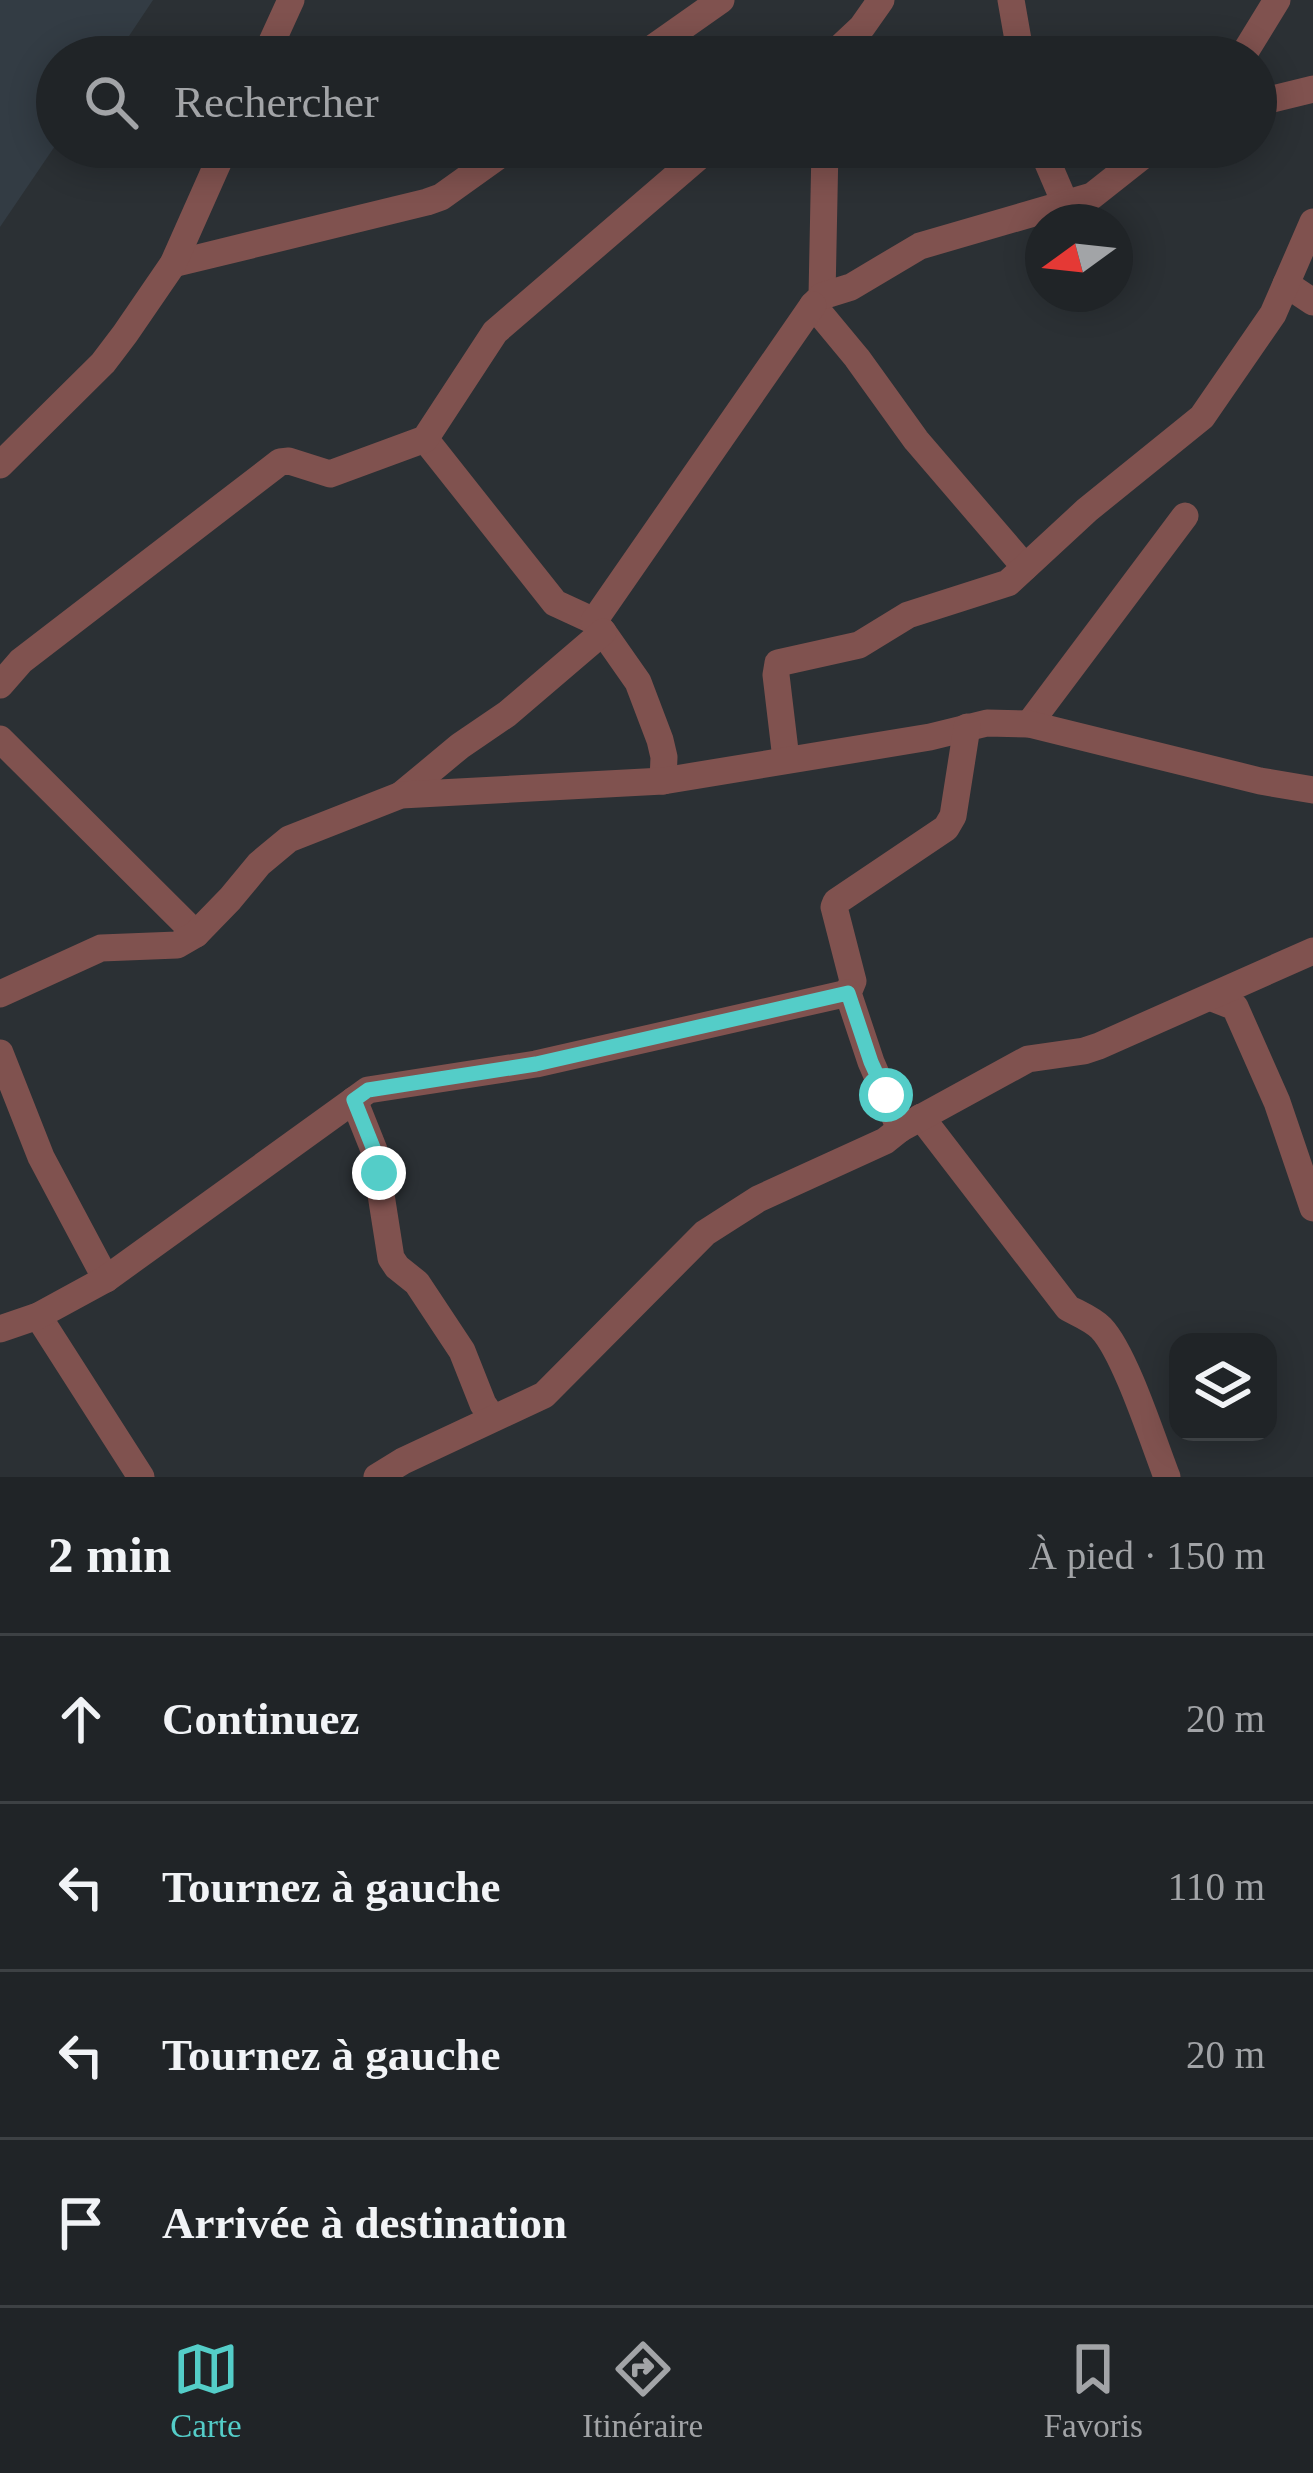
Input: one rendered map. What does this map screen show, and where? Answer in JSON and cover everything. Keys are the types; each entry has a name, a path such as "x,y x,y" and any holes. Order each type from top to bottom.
{"street":[{"path":"275,36 291,0"},
{"path":"670,36 721,0"},
{"path":"852,36 881,0"},
{"path":"1012,0 1018,36"},
{"path":"1255,36 1276,0"},
{"path":"1277,98 1313,89"},
{"path":"0,465 104,363 173,264 216,168"},
{"path":"173,264 428,202 482,168"},
{"path":"0,686 22,662 280,462 290,460 330,474 425,439 496,332 686,168"},
{"path":"0,994 101,948 177,945 196,934 289,838 401,794 508,714 598,626 818,300 824,168"},
{"path":"1050,168 1065,203"},
{"path":"818,300 851,287 920,246 1092,196 1127,168"},
{"path":"785,759 778,663 859,645 908,615 1008,583 1202,417 1273,314 1313,222"},
{"path":"1286,284 1313,302"},
{"path":"818,300 916,440 1025,567"},
{"path":"425,439 556,603 598,626 638,682 660,740 663,781"},
{"path":"1029,724 1186,516"},
{"path":"401,794 663,781 930,737 987,723 1029,724 1260,782 1313,790"},
{"path":"967,727 953,816 946,828 836,902 853,981 848,993 871,1062 911,1123 1068,1308 1099,1325 1108,1338 1167,1477"},
{"path":"0,739 196,934"},
{"path":"377,1477 403,1460 544,1395 705,1233 758,1198 885,1141 1028,1059 1084,1051 1313,951"},
{"path":"0,1329 38,1316 106,1279 368,1090 536,1064 848,993"},
{"path":"1212,998 1235,1007 1276,1102 1313,1208"},
{"path":"0,1053 41,1157 106,1279"},
{"path":"354,1100 374,1150 391,1258 417,1283 461,1351 492,1417"},
{"path":"38,1316 141,1477"}],"shaded area":[{"path":"0,0 153,0 129,36 36,36 36,168 40,168 0,227"}],"route":[{"path":"379,1173 354,1100 368,1090 536,1064 848,993 886,1095"}]}
